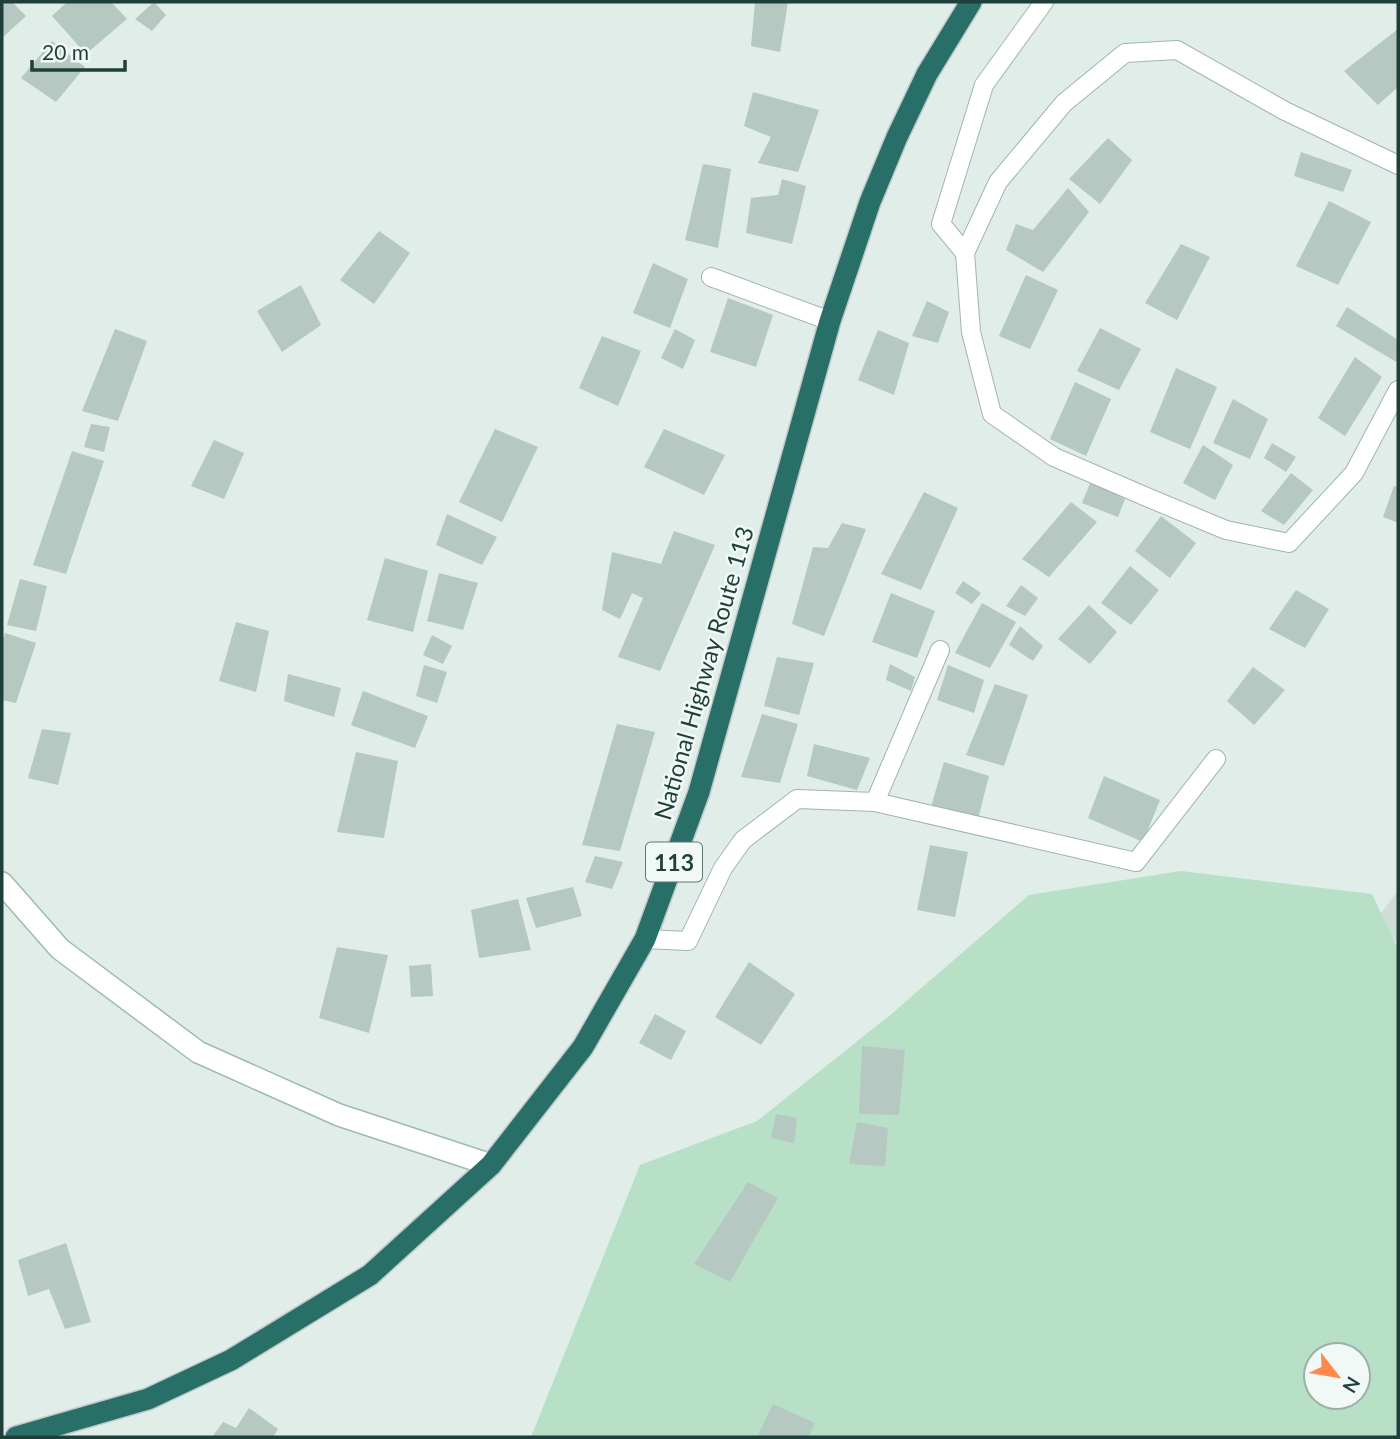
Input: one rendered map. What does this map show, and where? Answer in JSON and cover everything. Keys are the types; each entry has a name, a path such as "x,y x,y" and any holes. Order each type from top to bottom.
{"highway":[{"name":"National Highway Route 113","path":"16,1437 149,1399 232,1360 370,1275 491,1165 583,1047 645,940 699,792 830,321 870,202 897,137 928,74 971,2"}],"street":[{"path":"2,883 60,949 198,1052 340,1115 491,1165"}],"lane":[{"path":"965,253 940,224 984,85 1044,2"},
{"path":"1398,165 1285,111 1177,50 1125,53 1064,103 998,182 965,253 971,332 992,414 1054,457 1226,530 1289,543 1354,473 1398,390"},
{"path":"712,277 830,321"},
{"path":"874,802 940,650"},
{"path":"645,940 688,940 723,868 743,840 797,799 874,802 1136,862 1216,759"}],"shaded area":[{"path":"1398,891 1398,943 1375,921"}],"green space":[{"path":"1181,871 1372,894 1398,949 1398,1437 531,1437 640,1165 757,1121 889,1016 1029,895"}],"building":[{"path":"2,2 12,2 26,16 2,38"},
{"path":"67,2 111,2 127,19 86,54 52,16"},
{"path":"154,2 166,15 152,31 135,19"},
{"path":"755,2 788,2 780,52 751,46"},
{"path":"1398,29 1398,87 1378,105 1344,71"},
{"path":"52,41 85,67 56,102 21,78"},
{"path":"753,92 819,110 798,172 758,163 771,137 744,126"},
{"path":"1108,138 1132,160 1100,204 1069,179"},
{"path":"1301,152 1352,170 1343,192 1294,176"},
{"path":"703,164 731,169 718,248 685,240"},
{"path":"782,179 806,186 792,244 746,233 751,198 778,195"},
{"path":"1068,188 1089,212 1043,272 1006,250 1016,224 1033,230"},
{"path":"1329,201 1371,222 1338,285 1296,266"},
{"path":"379,231 410,253 374,304 340,280"},
{"path":"1181,244 1210,257 1177,320 1145,303"},
{"path":"653,263 688,279 670,328 633,313"},
{"path":"1026,275 1058,290 1030,349 999,336"},
{"path":"301,285 321,325 282,352 257,311"},
{"path":"728,298 773,315 756,367 710,352"},
{"path":"927,301 949,312 938,343 912,336"},
{"path":"1347,307 1398,340 1398,363 1336,326"},
{"path":"1100,328 1141,349 1119,390 1077,371"},
{"path":"115,329 147,341 118,421 82,411"},
{"path":"675,329 695,340 683,369 661,358"},
{"path":"878,330 909,343 894,395 858,380"},
{"path":"602,336 641,351 618,406 579,388"},
{"path":"1355,357 1382,377 1345,436 1318,418"},
{"path":"1176,368 1217,387 1190,449 1150,432"},
{"path":"1075,382 1111,399 1086,456 1050,439"},
{"path":"1233,399 1268,419 1250,459 1213,443"},
{"path":"91,424 110,427 104,452 84,447"},
{"path":"495,429 538,447 502,522 459,502"},
{"path":"664,429 725,455 704,495 644,467"},
{"path":"214,440 244,453 224,499 191,486"},
{"path":"1272,443 1296,457 1286,472 1264,458"},
{"path":"1203,445 1233,465 1215,500 1183,483"},
{"path":"72,451 104,461 66,574 33,565"},
{"path":"1291,473 1313,490 1284,525 1261,511"},
{"path":"1091,481 1125,499 1118,517 1082,503"},
{"path":"1394,486 1398,487 1398,523 1383,517"},
{"path":"924,492 958,508 921,590 881,574"},
{"path":"1071,502 1097,522 1049,577 1022,559"},
{"path":"447,514 497,537 482,565 436,545"},
{"path":"1161,516 1196,543 1170,578 1135,551"},
{"path":"842,523 866,529 824,636 792,624 813,547 828,548"},
{"path":"674,531 715,545 660,671 618,657 643,598 632,593 620,619 602,610 612,552 661,564"},
{"path":"385,558 428,571 413,632 367,620"},
{"path":"1130,566 1159,590 1131,625 1101,603"},
{"path":"439,573 478,583 463,630 427,621"},
{"path":"20,579 47,586 36,631 7,625"},
{"path":"963,581 981,593 972,604 955,593"},
{"path":"1021,585 1038,598 1025,616 1006,606"},
{"path":"1296,590 1329,609 1305,648 1269,629"},
{"path":"891,593 935,611 917,658 872,642"},
{"path":"982,603 1016,622 990,668 955,653"},
{"path":"1089,605 1117,632 1090,664 1058,639"},
{"path":"236,622 269,631 256,692 219,681"},
{"path":"1020,626 1043,646 1033,661 1009,645"},
{"path":"5,633 36,643 16,703 2,700 2,643"},
{"path":"432,635 452,646 443,664 423,655"},
{"path":"777,657 814,663 799,715 764,706"},
{"path":"890,664 915,677 911,691 886,680"},
{"path":"424,665 447,672 437,703 416,696"},
{"path":"948,665 984,680 974,713 937,700"},
{"path":"1253,667 1285,690 1254,725 1227,701"},
{"path":"288,674 341,688 334,717 284,701"},
{"path":"995,684 1028,695 1004,766 966,755"},
{"path":"363,691 428,716 415,748 351,725"},
{"path":"762,714 798,724 780,783 741,777"},
{"path":"617,724 655,732 620,851 582,845"},
{"path":"42,729 71,733 58,785 28,778"},
{"path":"814,744 870,758 857,790 807,776"},
{"path":"356,752 398,761 384,838 337,832"},
{"path":"944,762 989,776 978,819 931,807"},
{"path":"1104,776 1160,800 1143,842 1088,818"},
{"path":"930,845 968,852 955,917 917,910"},
{"path":"595,856 623,862 612,889 585,882"},
{"path":"573,887 582,916 536,928 526,898"},
{"path":"518,899 531,950 479,958 471,910"},
{"path":"337,947 388,955 369,1033 319,1018"},
{"path":"749,962 795,994 761,1045 715,1017"},
{"path":"431,964 433,996 411,997 409,966"},
{"path":"655,1014 686,1031 671,1060 639,1043"},
{"path":"862,1046 905,1050 899,1115 859,1114"},
{"path":"776,1114 797,1118 794,1143 771,1138"},
{"path":"857,1122 888,1128 885,1166 849,1164"},
{"path":"748,1182 778,1198 730,1282 694,1264"},
{"path":"66,1243 91,1322 65,1329 49,1289 28,1296 18,1260"},
{"path":"773,1404 815,1423 808,1437 757,1437"},
{"path":"249,1408 278,1429 273,1437 212,1437 223,1422 236,1428"}]}
